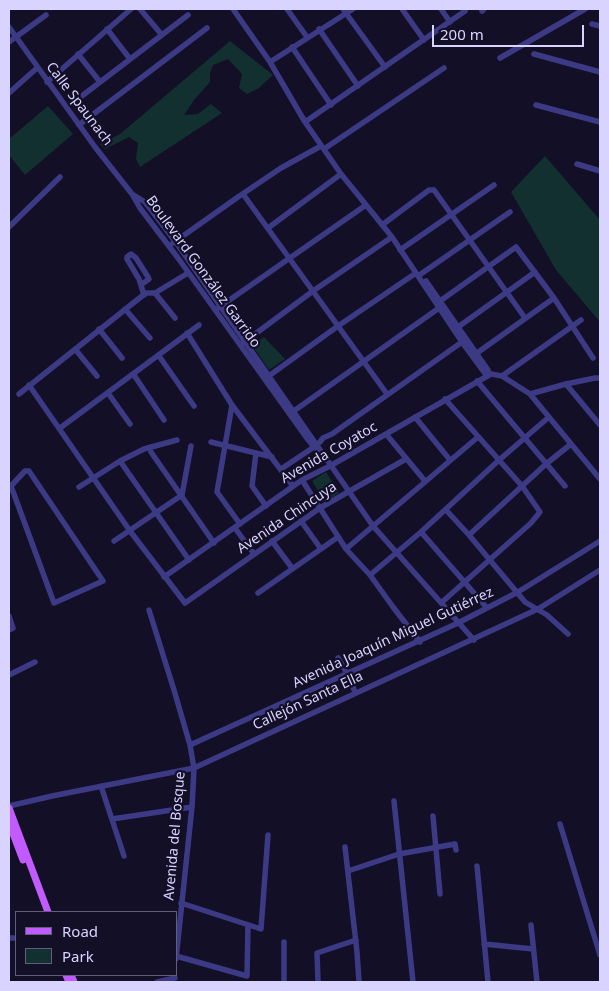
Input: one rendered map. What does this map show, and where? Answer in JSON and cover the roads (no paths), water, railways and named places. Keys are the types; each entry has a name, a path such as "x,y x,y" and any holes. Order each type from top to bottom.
{"main road":[{"path":"9,807 12,826 43,911"},
{"path":"12,826 48,911"}],"street":[{"path":"47,82 131,9"},
{"path":"140,9 162,35"},
{"path":"233,9 270,62 305,122 341,174 392,237 462,342 489,375 502,376 530,394 600,476"},
{"path":"287,9 307,37"},
{"path":"270,62 344,11 353,9"},
{"path":"402,9 424,40"},
{"path":"441,9 450,22"},
{"path":"500,58 585,9"},
{"path":"344,11 385,67"},
{"path":"305,122 465,11"},
{"path":"74,102 188,14"},
{"path":"9,42 46,15"},
{"path":"592,24 600,26"},
{"name":"Calle Spaunach","path":"9,27 47,82 132,194"},
{"path":"79,125 207,28"},
{"path":"107,29 130,59"},
{"path":"320,29 358,86"},
{"path":"292,47 332,104"},
{"path":"78,54 100,82"},
{"path":"534,54 600,72"},
{"path":"9,93 37,68"},
{"path":"169,246 282,168 323,148 444,68"},
{"path":"536,105 600,122"},
{"path":"577,164 600,170"},
{"path":"268,228 341,174"},
{"path":"9,227 60,177"},
{"path":"400,250 494,185"},
{"path":"382,225 429,190 434,190 525,318"},
{"name":"Boulevard González Garrido","path":"132,194 145,202 176,241 242,343 373,526 474,640"},
{"name":"Boulevard González Garrido","path":"132,194 140,208 188,273 218,308"},
{"path":"243,194 387,394"},
{"path":"218,308 366,205"},
{"path":"267,378 338,326 418,276 510,212"},
{"path":"242,343 392,237"},
{"path":"440,300 516,247 554,298 593,358"},
{"path":"142,284 128,262 127,257 131,254 136,258 149,278 140,287 144,295"},
{"path":"458,327 535,272"},
{"path":"19,394 144,295 151,292 155,293 188,273"},
{"path":"418,276 426,281 440,300 477,353 489,375"},
{"path":"155,293 175,318"},
{"path":"477,353 554,298"},
{"path":"291,412 439,308"},
{"path":"125,309 150,338"},
{"path":"502,376 581,320"},
{"path":"60,428 199,325"},
{"path":"99,329 122,358"},
{"path":"187,334 232,404 293,486"},
{"path":"281,469 326,441 332,434 462,342"},
{"path":"75,349 97,376"},
{"path":"159,356 194,406"},
{"path":"134,374 164,420"},
{"name":"Avenida Coyatoc","path":"164,576 302,480 330,466 489,375"},
{"path":"530,394 597,378"},
{"path":"477,381 565,486"},
{"path":"566,384 600,426"},
{"path":"29,385 130,531 164,576"},
{"path":"108,393 130,424"},
{"path":"441,603 532,523 540,512 522,486 498,461 446,399"},
{"path":"232,404 217,492 254,554"},
{"path":"415,417 450,460"},
{"path":"370,575 549,418"},
{"path":"386,434 425,481"},
{"path":"346,549 478,437"},
{"path":"79,487 120,461 144,449 178,440"},
{"path":"211,442 272,458"},
{"path":"469,535 546,464 571,444"},
{"path":"114,541 182,495 191,446"},
{"path":"152,452 214,543"},
{"path":"256,453 252,486 266,506"},
{"name":"Avenida Chincuya","path":"164,576 185,603 320,508 406,459"},
{"path":"120,461 189,560"},
{"path":"25,471 30,471 103,581 54,603 10,487 25,471"},
{"path":"302,480 346,549 370,575 420,642"},
{"path":"446,510 526,602 547,615 568,634"},
{"path":"301,522 321,549"},
{"path":"421,532 487,608"},
{"path":"258,593 338,537"},
{"path":"272,541 292,568"},
{"name":"Avenida Joaquín Miguel Gutiérrez","path":"190,745 420,642 518,592 600,541"},
{"name":"Callejón Santa Ella","path":"9,807 101,786 194,768 538,609 600,570"},
{"name":"Avenida del Bosque","path":"149,610 190,745 194,768 192,807 178,936"},
{"path":"9,616 13,628 9,630"},
{"path":"338,658 355,692"},
{"path":"9,675 34,662"},
{"path":"101,786 124,856"},
{"path":"394,801 413,982"},
{"path":"112,819 192,807"},
{"path":"433,816 440,894"},
{"path":"560,824 600,954"},
{"path":"181,903 261,930 268,835"},
{"path":"348,871 399,854 455,844 456,850"},
{"path":"345,847 359,982"},
{"path":"477,866 488,982"},
{"path":"178,959 247,976 248,925"},
{"path":"531,925 537,982"},
{"path":"318,982 317,953 356,940"},
{"path":"284,942 284,982"},
{"path":"484,944 533,949"},
{"path":"157,982 174,978"}]}
